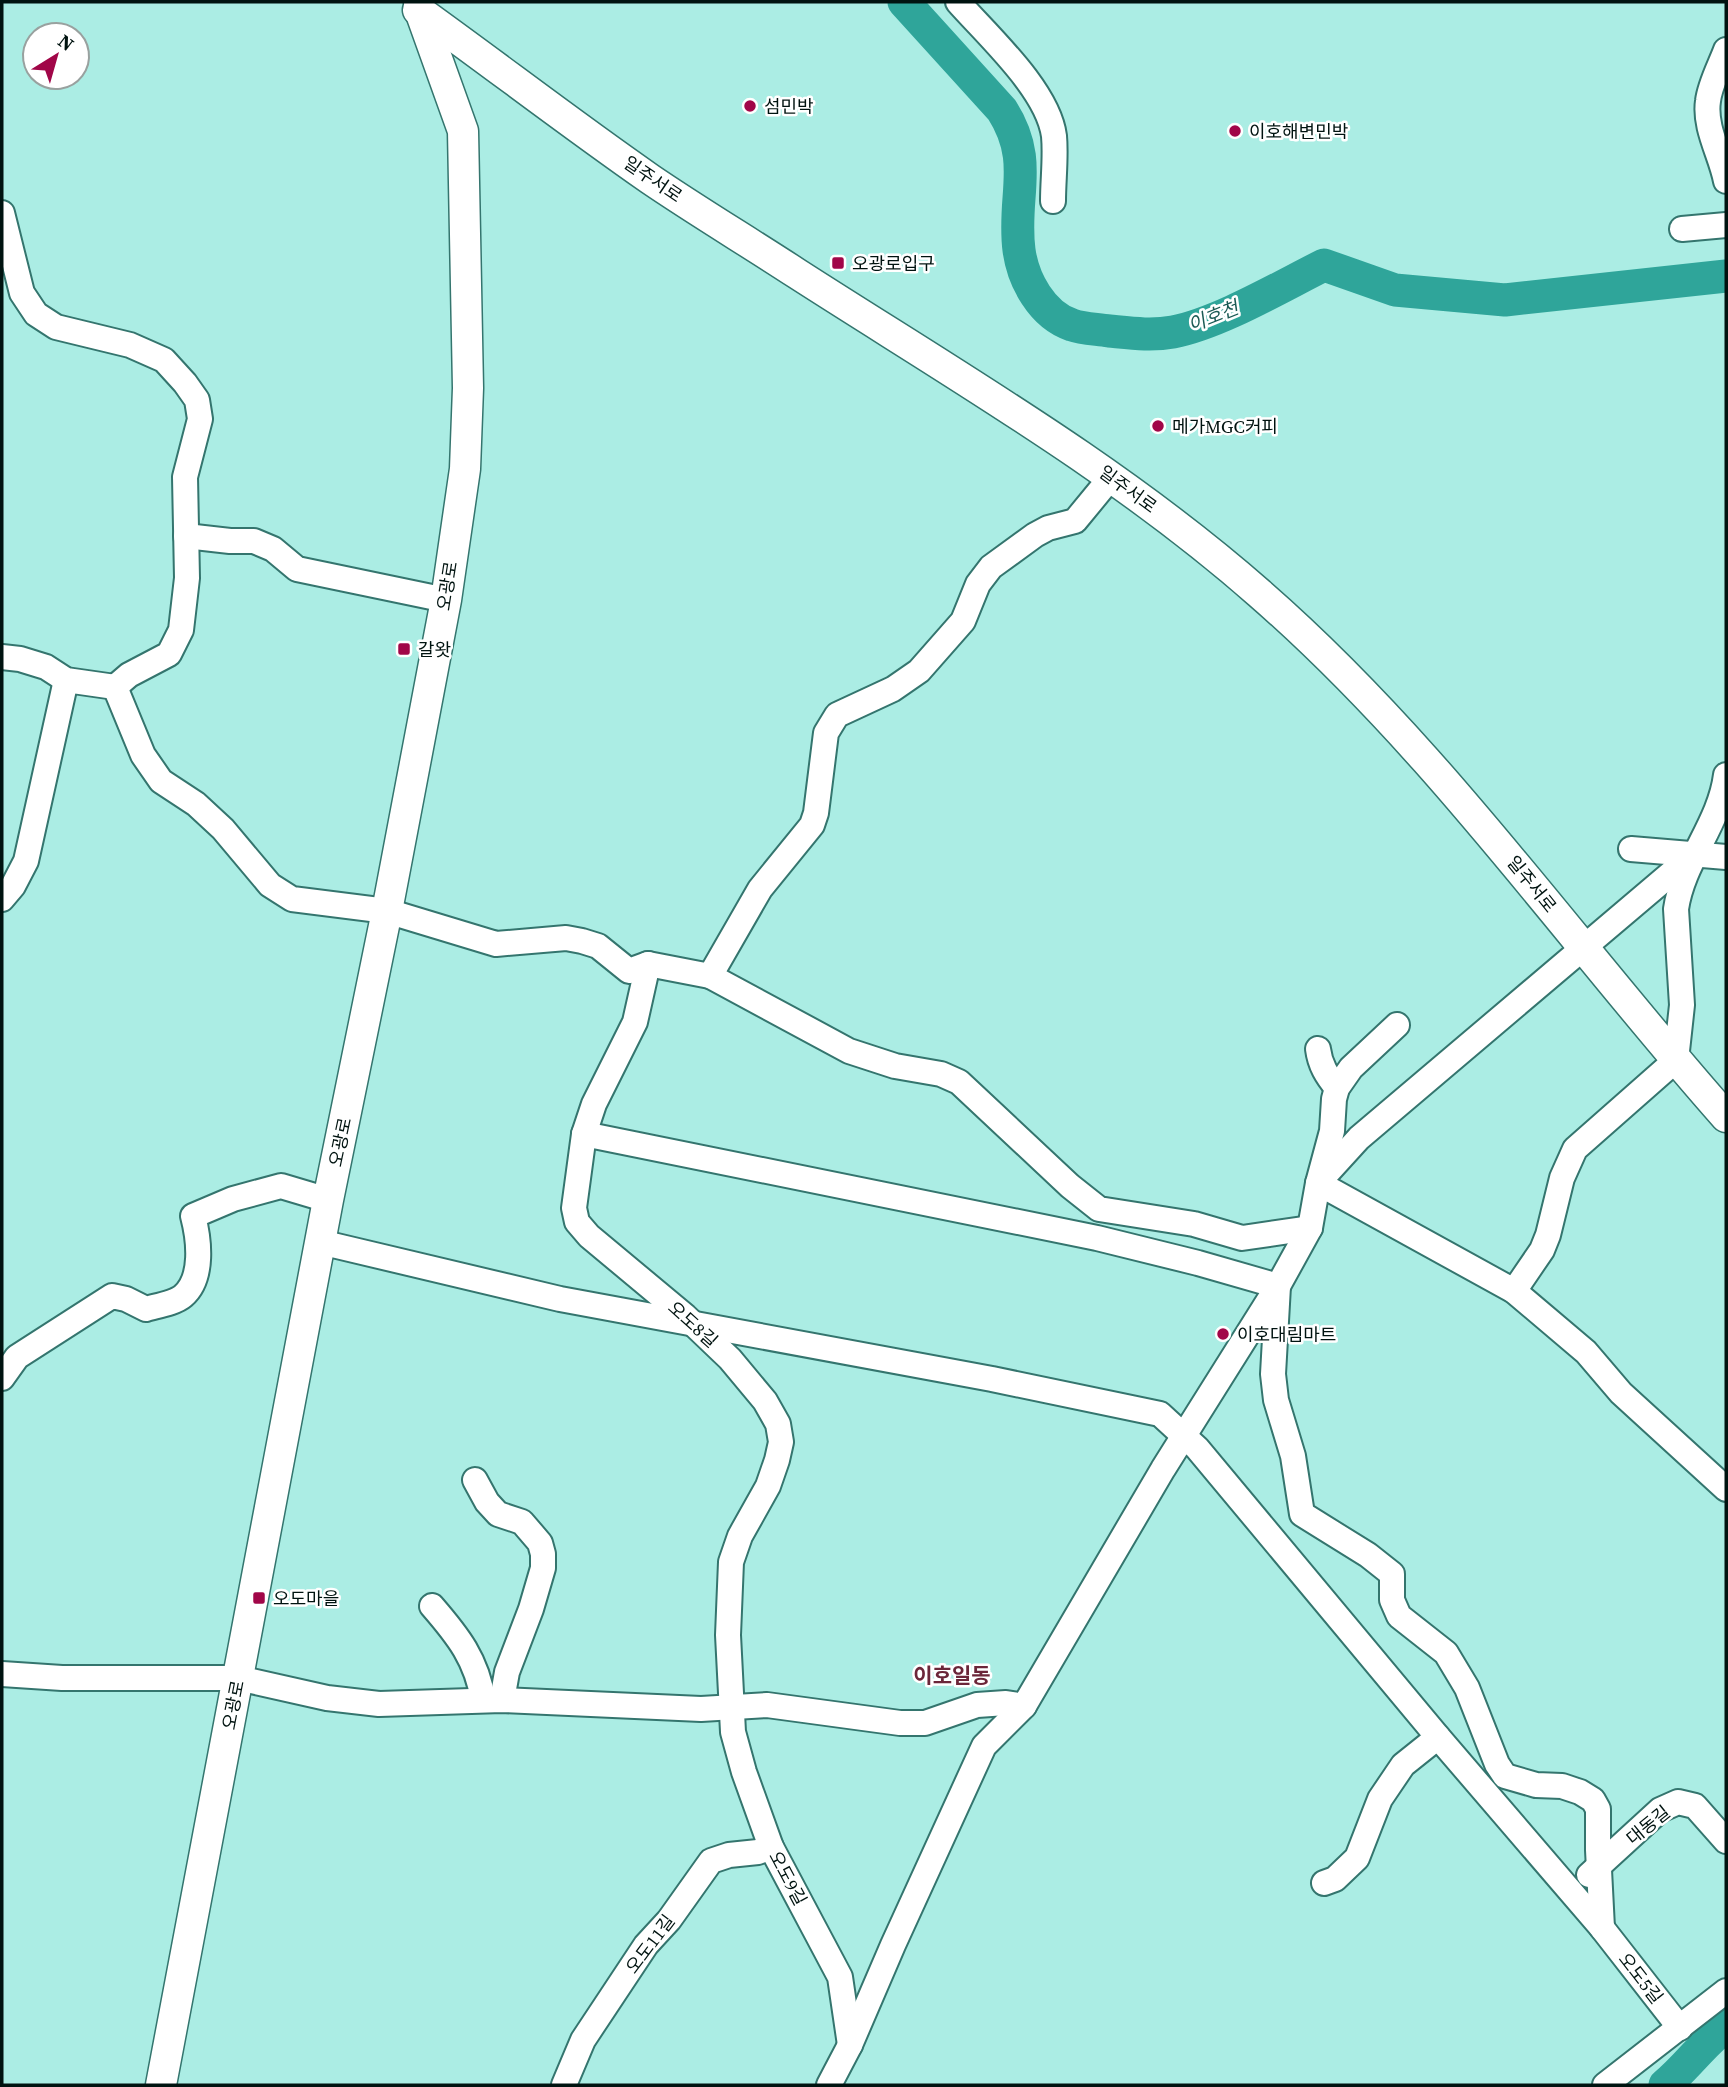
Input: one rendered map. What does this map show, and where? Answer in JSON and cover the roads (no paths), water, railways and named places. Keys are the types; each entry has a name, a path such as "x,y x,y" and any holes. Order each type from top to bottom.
{"main road":[{"name":"일주서로","path":"418,4 650,179 1112,476 1208,549 1343,670 1477,816 1676,1060 1726,1117"},
{"name":"오광로","path":"161,2085 328,1200 387,911 446,600 465,469 468,388 463,131 418,4"}],"street":[{"path":"958,2 1023,75 1045,107 1054,136 1053,201"},
{"path":"1726,50 1708,98 1707,110 1726,180"},
{"path":"2,213 22,293 36,314 56,327 130,345 164,360 197,400 200,419 185,477 187,578 181,630 169,654 129,675 115,688"},
{"path":"1682,229 1726,225"},
{"path":"710,976 760,889 811,825 816,813 826,733 837,715 893,689 919,671 964,621 978,584 991,566 1048,528 1075,521 1112,476"},
{"path":"186,536 254,541 273,549 297,569 446,600"},
{"path":"2,657 46,667 66,680 115,688"},
{"path":"2,899 13,886 26,861 66,680"},
{"path":"115,688 143,755 161,782 195,804 214,821 270,885 292,899 387,911 496,944 566,938 598,946 629,971 649,964 710,976 849,1051 895,1066 941,1074 959,1082 1070,1186 1099,1209 1194,1224 1242,1238 1310,1228"},
{"path":"1514,1291 1542,1250 1562,1178 1576,1149 1676,1060 1682,1005 1675,909 1683,879 1720,800 1726,775"},
{"path":"1631,849 1726,857"},
{"path":"1318,1183 1359,1138 1694,854"},
{"name":"오도8길","path":"649,964 635,1022 594,1104 584,1134 574,1208 577,1222 589,1236 691,1322 730,1359 765,1401 778,1424 781,1442 778,1460 768,1486 740,1536 731,1562 728,1635 733,1707"},
{"path":"830,2085 984,1746 1024,1706 1184,1436 1278,1286 1310,1228 1318,1183 1332,1131 1337,1088 1351,1068 1397,1025"},
{"path":"1318,1049 1326,1074 1337,1088"},
{"path":"584,1134 1097,1238 1198,1262 1278,1286"},
{"path":"1318,1183 1514,1291 1586,1352 1621,1393 1726,1489"},
{"path":"2,1378 17,1357 113,1296 146,1309 182,1297 192,1283 198,1262 198,1236 193,1216 233,1199 281,1186 328,1200"},
{"name":"오도5길","path":"320,1242 560,1299 992,1379 1160,1414 1197,1448 1438,1737 1602,1928 1681,2028"},
{"path":"1278,1286 1273,1374 1276,1401 1293,1456 1302,1514 1392,1574 1392,1600 1399,1616 1446,1653 1467,1688 1497,1764 1505,1776 1536,1785 1562,1786 1593,1800 1598,1809 1602,1928"},
{"path":"475,1480 487,1502 498,1514 522,1522 540,1543 543,1554 543,1568 531,1609 507,1672 492,1700"},
{"path":"432,1606 454,1632 492,1700"},
{"path":"2,1674 62,1678 238,1678 327,1698 379,1704 492,1700 701,1709 767,1706 900,1723 925,1723 977,1705 1006,1703 1024,1706"},
{"name":"오도9길","path":"733,1707 733,1732 740,1759 771,1847 840,1977 850,2045"},
{"path":"1324,1883 1335,1879 1357,1858 1380,1799 1403,1765 1438,1737"},
{"path":"1484,1790 1503,1772"},
{"name":"대동길","path":"1569,1890 1599,1867 1660,1810 1678,1802 1695,1806 1726,1841"},
{"name":"오도11길","path":"564,2085 583,2040 639,1955 669,1920 711,1861 771,1847"},
{"path":"1605,2085 1726,1991"}],"waterway":[{"name":"이호천","path":"904,2 1002,110 1012,129 1020,163 1018,230 1021,261 1030,284 1043,305 1061,320 1072,325 1133,333 1173,332 1229,313 1324,265 1395,290 1505,300 1726,276"},
{"name":"이호천","path":"1665,2085 1726,2026"}],"place":[{"name":"섬민박","path":"750,106"},
{"name":"이호해변민박","path":"1235,131"},
{"name":"오광로입구","path":"838,263"},
{"name":"메가MGC커피","path":"1158,426"},
{"name":"갈왓","path":"404,649"},
{"name":"이호대림마트","path":"1223,1334"},
{"name":"오도마을","path":"259,1598"}],"district":[{"name":"이호일동","path":"952,1675"}]}
